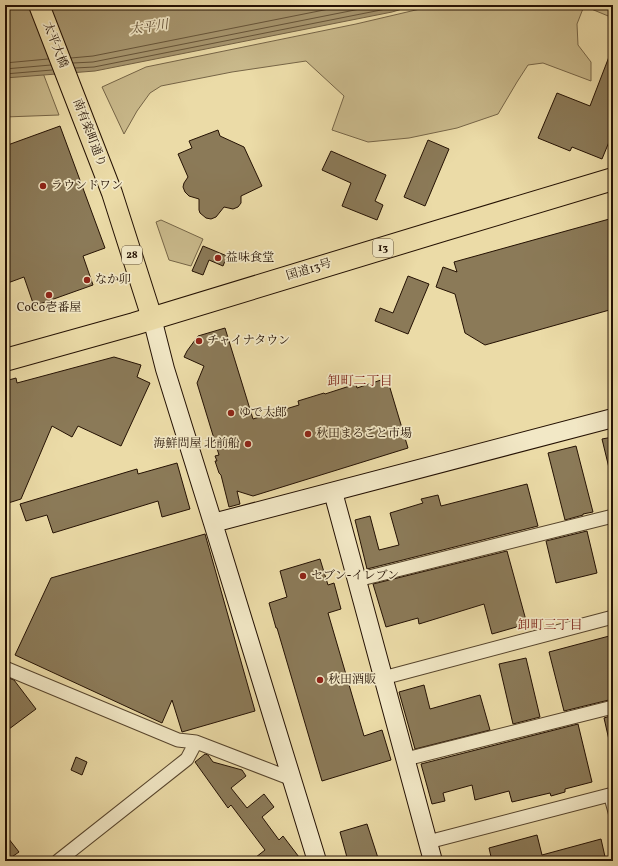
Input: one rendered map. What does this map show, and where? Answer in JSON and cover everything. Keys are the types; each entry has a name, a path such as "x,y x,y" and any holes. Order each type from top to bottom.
{"highway":[{"name":"国道13号","path":"5,360 134,324 613,179"}],"main road":[{"name":"太平大橋","path":"39,5 70,85"},
{"name":"南有楽町通り","path":"70,85 112,193 152,318"}],"street":[{"path":"152,318 165,369 317,861"},
{"path":"213,523 613,418"},
{"path":"333,492 433,861"},
{"path":"357,580 613,516"},
{"path":"383,678 613,617"},
{"path":"5,668 178,740 196,742 292,779"},
{"path":"406,759 613,707"},
{"path":"58,861 187,759 196,742"},
{"path":"428,842 610,795"}],"lane":[{"path":"610,795 613,818"}],"shaded area":[{"path":"437,5 613,5 613,18 584,6 577,24 578,45 591,62 591,81 543,63 528,65 498,114 457,128 409,138 368,142 332,130 344,96 306,61 232,72 161,86 150,93 137,111 124,134 102,87 146,67 356,24"},
{"path":"43,73 59,115 5,117 5,76"},
{"path":"161,220 203,239 191,266 169,260 156,222"}],"water":[{"name":"太平川","path":"38,5 416,5 392,12 95,71 5,78 5,9"}],"building":[{"path":"612,49 613,143 609,142 602,159 572,147 570,151 538,138 557,93 590,106"},
{"name":"ラウンドワン","path":"60,126 105,248 83,256 93,285 34,306 24,277 5,284 5,146"},
{"path":"218,130 220,136 244,147 262,186 241,196 241,203 238,207 233,209 224,207 216,217 211,219 206,218 200,213 199,199 189,196 185,192 183,187 188,177 178,154 192,148 189,141"},
{"path":"428,140 449,149 425,206 404,197"},
{"path":"331,151 386,175 375,201 383,205 377,220 342,206 351,183 322,170"},
{"path":"613,218 613,309 485,345 465,333 455,294 436,287 443,267 457,272 454,262"},
{"path":"203,246 227,256 223,266 209,260 203,275 192,271"},
{"path":"408,276 429,284 408,334 375,321 380,308 393,313"},
{"name":"秋田まるごと市場","path":"225,328 253,419 299,405 298,401 324,393 325,394 356,384 357,388 387,378 408,448 253,496 237,491 240,504 229,507 221,475 215,461 217,461 215,456 219,455 197,383 204,366 184,357 198,336"},
{"path":"114,357 141,365 137,377 150,383 121,446 78,426 72,437 52,426 21,499 5,504 5,381 16,378 17,383"},
{"path":"613,437 613,467 609,468 602,439"},
{"path":"576,446 593,512 565,520 548,453"},
{"path":"177,463 190,509 162,517 158,501 53,533 47,515 26,521 20,504 137,469 138,474"},
{"path":"527,484 538,526 367,569 355,520 370,516 379,550 399,545 390,513 423,503 421,499 438,495 441,506"},
{"path":"587,531 597,573 556,583 546,541"},
{"path":"205,534 255,711 182,732 172,700 162,723 15,655 51,578"},
{"path":"507,551 527,624 492,634 484,604 419,624 418,618 386,627 373,584"},
{"name":"秋田酒販","path":"320,559 328,585 334,583 341,609 328,613 364,736 382,730 391,760 322,781 269,603 287,597 280,571"},
{"path":"613,635 613,699 564,711 549,652"},
{"path":"526,658 540,717 513,724 499,664"},
{"path":"9,678 14,680 36,709 5,732 5,681"},
{"path":"424,685 430,709 480,695 490,730 415,749 399,692"},
{"path":"613,715 613,739 609,740 604,718"},
{"path":"578,724 592,782 565,789 565,792 551,796 550,793 512,802 509,791 475,800 472,785 443,793 445,801 432,804 421,764"},
{"path":"205,754 208,755 213,762 242,770 246,776 231,788 247,808 264,794 274,807 262,817 279,840 283,836 302,861 251,861 265,850 231,805 228,808 195,762"},
{"path":"76,757 87,762 82,775 71,770"},
{"path":"367,824 379,861 348,861 340,832"},
{"path":"5,834 19,852 6,861 5,861"},
{"path":"537,835 542,855 601,839 606,861 492,861 489,848"}],"place":[{"name":"ラウンドワン","path":"43,186"},
{"name":"益味食堂","path":"218,258"},
{"name":"なか卯","path":"87,280"},
{"name":"CoCo壱番屋","path":"49,295"},
{"name":"チャイナタウン","path":"199,341"},
{"name":"ゆで太郎","path":"231,413"},
{"name":"秋田まるごと市場","path":"308,434"},
{"name":"海鮮問屋 北前船","path":"248,444"},
{"name":"セブン-イレブン","path":"303,576"},
{"name":"秋田酒販","path":"320,680"}],"district":[{"name":"卸町二丁目","path":"360,382"},
{"name":"卸町三丁目","path":"550,626"}]}
